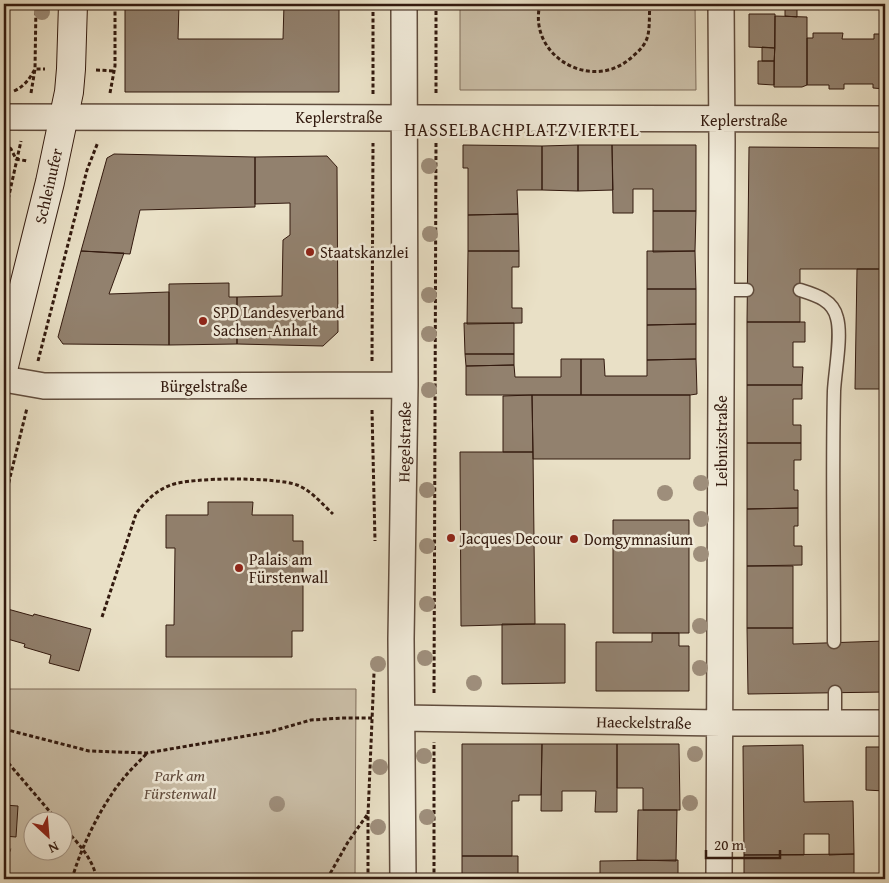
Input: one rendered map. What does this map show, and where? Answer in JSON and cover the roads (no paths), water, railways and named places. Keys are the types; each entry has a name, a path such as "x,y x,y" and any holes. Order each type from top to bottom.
{"main road":[{"name":"Schleinufer","path":"4,366 50,182 64,117 71,77 73,4"}],"street":[{"name":"Hegelstraße","path":"403,879 404,4"},
{"name":"Leibnizstraße","path":"720,879 721,4"},
{"name":"Keplerstraße","path":"4,117 885,119"},
{"name":"Bürgelstraße","path":"4,379 44,386 405,385"},
{"name":"Haeckelstraße","path":"402,718 720,723 885,723"}],"lane":[{"path":"722,290 747,290"},
{"path":"800,290 820,296 830,304 837,318 838,334 834,390 834,642"},
{"path":"835,692 836,723"}],"place":[{"name":"Staatskanzlei","path":"310,252"},
{"name":"SPD Landesverband Sachsen-Anhalt","path":"203,321"},
{"name":"Jacques Decour","path":"451,538"},
{"name":"Domgymnasium","path":"574,539"},
{"name":"Palais am Fürstenwall","path":"239,568"}],"district":[{"name":"HASSELBACHPLATZVIERTEL","path":"522,130"}],"park label":[{"name":"Park am Fürstenwall","path":"180,784"}]}
